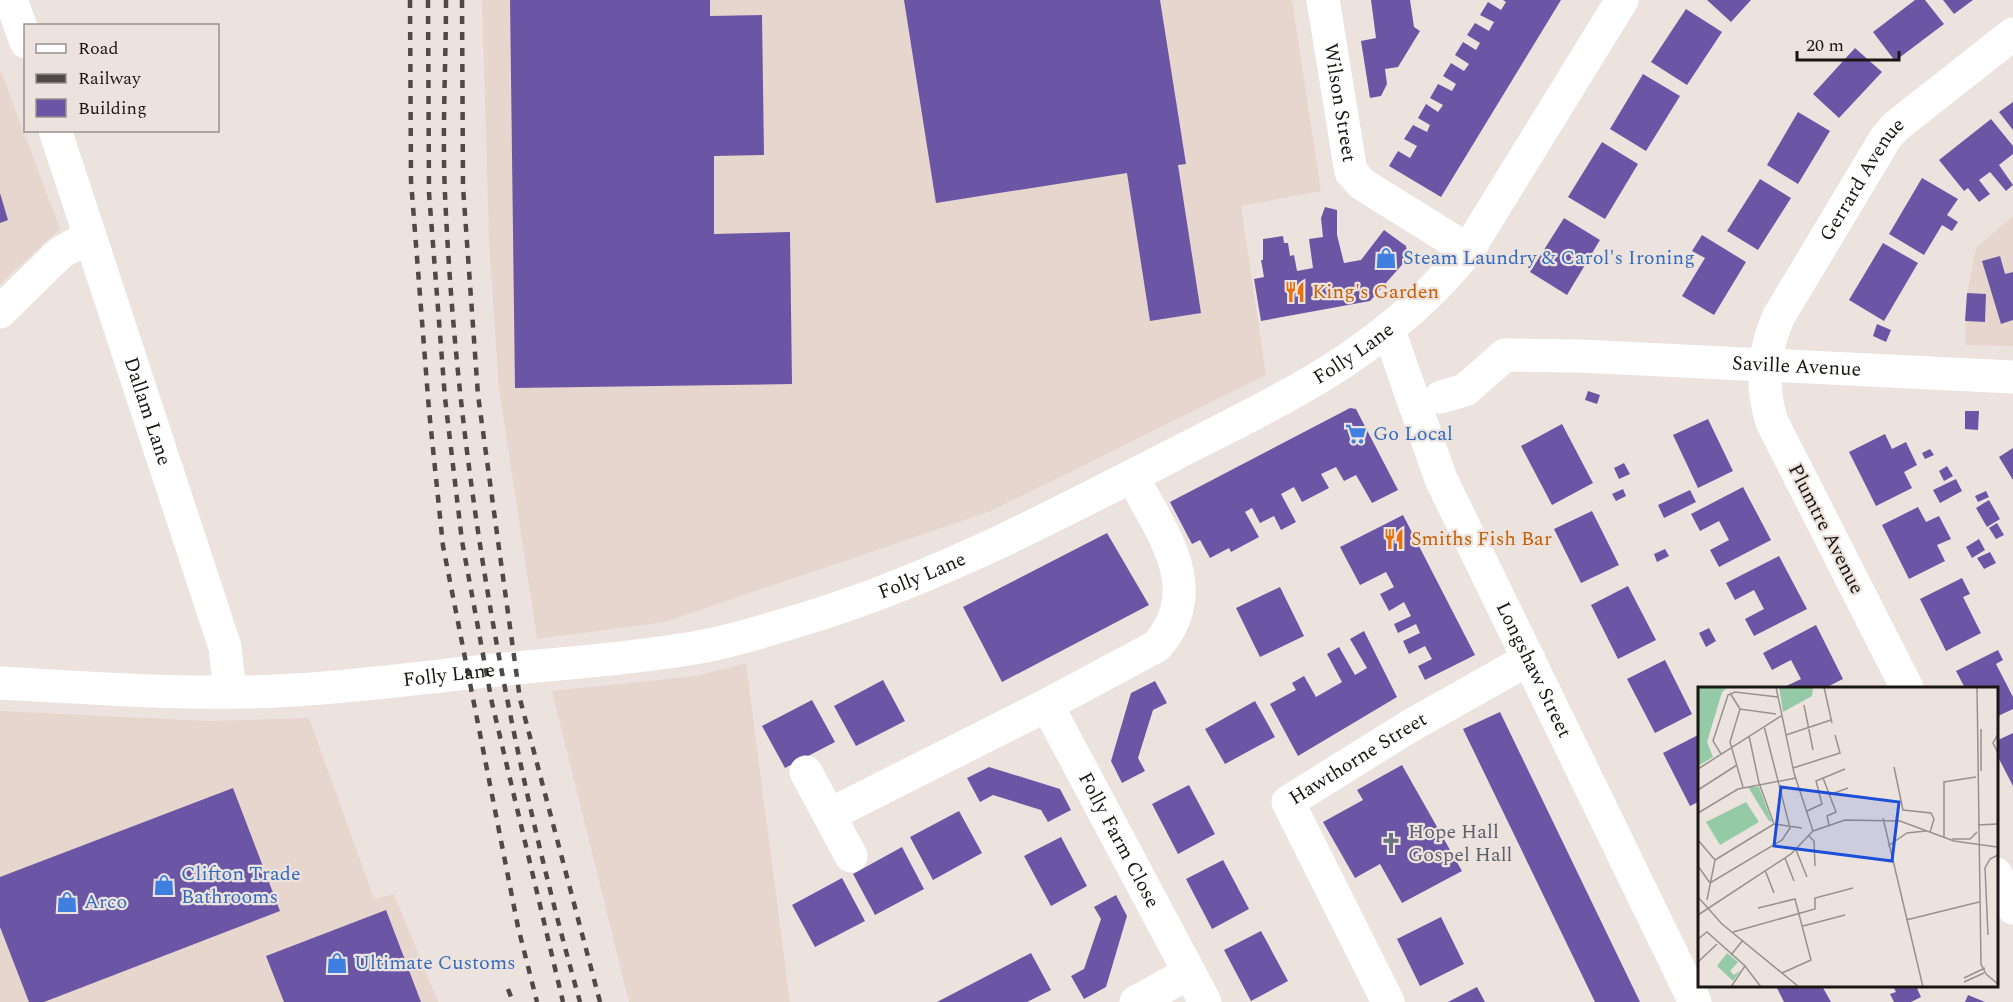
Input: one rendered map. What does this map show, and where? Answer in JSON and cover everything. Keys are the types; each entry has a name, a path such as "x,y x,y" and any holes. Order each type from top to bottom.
{"street":[{"path":"11,0 24,36"},
{"name":"Wilson Street","path":"1323,0 1351,172 1362,184 1468,250"},
{"name":"Folly Lane","path":"0,683 230,692 280,691 688,649 789,624 880,593 1022,533 1327,374 1389,331 1444,281 1468,250 1622,0"},
{"name":"Gerrard Avenue","path":"1764,365 1770,334 1779,316 1885,140 1896,127 2013,34"},
{"name":"Dallam Lane","path":"56,132 225,647 230,692"},
{"path":"0,312 60,253 90,236"},
{"name":"Longshaw Street","path":"1389,331 1441,479 1695,1002"},
{"name":"Saville Avenue","path":"1441,397 1465,390 1505,355 1581,356 2013,377"},
{"name":"Plumtre Avenue","path":"1764,365 1765,400 1772,422 1906,687"},
{"path":"829,815 1047,705 1156,646 1168,633 1176,616 1180,597 1175,561 1132,476"},
{"name":"Hawthorne Street","path":"1388,1002 1288,802 1410,726 1529,659"},
{"name":"Folly Farm Close","path":"1047,705 1205,1002"},
{"path":"806,772 851,856"},
{"path":"1998,878 2013,908"},
{"path":"1136,1002 1189,974"}],"shaded area":[{"path":"482,0 1292,0 1321,191 1241,206 1266,375 991,511 665,622 537,639 499,389 489,241"},
{"path":"0,69 60,229 0,284"},
{"path":"2013,216 2013,346 1965,345 1967,293 1976,248"},
{"path":"746,663 790,1002 629,1002 552,691 696,676"},
{"path":"0,711 209,721 309,718 374,899 394,894 438,1002 0,1002"}],"building":[{"path":"510,0 710,0 710,16 762,15 764,155 714,156 714,234 790,232 792,384 515,388"},
{"path":"904,0 1160,0 1186,164 1178,165 1201,313 1150,321 1127,173 936,203"},
{"path":"1371,0 1410,0 1414,27 1420,31 1398,67 1385,69 1387,84 1381,96 1370,98 1361,41 1376,38"},
{"path":"1503,0 1561,0 1441,197 1389,166 1398,151 1410,158 1417,146 1404,139 1413,125 1427,132 1430,125 1418,118 1426,104 1438,112 1443,105 1430,98 1438,84 1452,91 1456,84 1443,76 1451,63 1464,71 1469,64 1455,55 1463,42 1476,50 1480,43 1467,35 1475,23 1489,31 1494,22 1480,15 1488,2 1501,10 1506,2"},
{"path":"1707,0 1751,0 1731,22"},
{"path":"1915,0 1925,0 1944,24 1895,61 1873,32"},
{"path":"1943,0 1973,0 1954,14"},
{"path":"1686,9 1722,32 1687,85 1651,62"},
{"path":"1855,48 1882,72 1839,118 1813,94"},
{"path":"1643,74 1680,96 1646,151 1610,129"},
{"path":"2013,102 2013,130 1999,112"},
{"path":"1798,112 1830,131 1798,184 1767,165"},
{"path":"1991,119 2013,146 2013,154 1999,165 2013,185 2006,191 1990,172 1979,180 1990,194 1979,202 1968,188 1964,191 1939,160"},
{"path":"1602,142 1638,164 1605,219 1568,197"},
{"path":"1922,178 1958,199 1947,215 1958,222 1952,231 1942,225 1924,255 1889,234"},
{"path":"1760,179 1791,198 1758,250 1727,231"},
{"path":"0,193 8,220 0,223"},
{"path":"1325,207 1337,210 1337,235 1344,263 1361,260 1384,230 1406,246 1408,258 1370,301 1261,321 1254,279 1264,277 1261,260 1263,260 1263,239 1283,236 1284,243 1288,243 1290,256 1294,255 1297,271 1313,268 1309,239 1323,237 1321,218"},
{"path":"1564,218 1600,240 1567,295 1530,272"},
{"path":"1702,235 1746,262 1714,315 1682,296 1705,258 1692,251"},
{"path":"1883,243 1918,263 1884,321 1849,300"},
{"path":"2000,256 2005,274 2013,272 2013,320 2001,324 1982,261"},
{"path":"1967,293 1986,294 1985,322 1965,321"},
{"path":"1877,324 1891,330 1886,342 1873,336"},
{"path":"1588,391 1600,395 1597,404 1585,400"},
{"path":"1350,408 1356,409 1398,490 1372,503 1356,475 1344,481 1336,467 1321,474 1329,488 1302,502 1294,487 1281,494 1296,522 1281,530 1274,516 1260,523 1252,508 1245,512 1259,537 1231,552 1229,548 1210,558 1200,540 1192,544 1170,502"},
{"path":"1965,411 1979,411 1978,430 1965,429"},
{"path":"1708,419 1733,471 1698,488 1673,435"},
{"path":"1562,424 1593,483 1552,505 1521,446"},
{"path":"1885,434 1892,449 1906,442 1917,465 1904,472 1912,488 1876,506 1849,452"},
{"path":"2013,448 2013,480 1999,457"},
{"path":"1930,449 1934,455 1925,459 1922,453"},
{"path":"1624,463 1630,474 1619,479 1614,468"},
{"path":"1947,466 1953,476 1944,481 1939,471"},
{"path":"1956,479 1962,491 1940,503 1933,490"},
{"path":"1743,487 1771,540 1719,567 1710,550 1729,540 1719,521 1700,531 1691,514"},
{"path":"1623,489 1626,496 1616,501 1612,494"},
{"path":"1690,490 1696,502 1664,518 1658,505"},
{"path":"1986,491 1989,497 1978,502 1975,496"},
{"path":"1989,500 2000,519 1987,527 1976,508"},
{"path":"1918,507 1926,522 1939,516 1951,539 1937,545 1945,561 1909,579 1882,525"},
{"path":"1592,511 1619,565 1581,583 1554,529"},
{"path":"1403,515 1475,655 1425,680 1418,666 1432,659 1425,646 1409,654 1403,641 1420,633 1416,624 1398,633 1394,624 1411,616 1404,602 1389,611 1380,594 1394,587 1386,572 1360,585 1340,547"},
{"path":"1997,523 2004,535 1996,539 1989,528"},
{"path":"1107,533 1149,605 1002,682 963,607"},
{"path":"1979,539 1985,550 1972,558 1966,547"},
{"path":"1665,549 1669,556 1657,562 1654,554"},
{"path":"1990,552 1996,563 1984,569 1977,558"},
{"path":"1779,556 1807,609 1754,636 1745,619 1764,609 1754,590 1735,600 1726,583"},
{"path":"1962,578 1970,594 1963,597 1981,633 1946,651 1920,599"},
{"path":"1628,586 1656,640 1618,659 1591,605"},
{"path":"1280,587 1304,636 1260,657 1236,608"},
{"path":"1816,625 1843,679 1827,687 1784,687 1801,679 1791,660 1772,670 1763,653"},
{"path":"1709,628 1716,641 1706,647 1699,633"},
{"path":"1364,631 1397,697 1298,756 1270,704 1296,690 1292,683 1304,676 1316,697 1342,682 1327,654 1339,647 1355,675 1367,668 1350,639"},
{"path":"1998,650 2003,660 1996,664 2013,697 2013,709 1998,716 1998,687 1964,687 1956,671"},
{"path":"1665,660 1692,714 1655,733 1627,679"},
{"path":"883,680 905,721 856,746 834,706"},
{"path":"1155,681 1167,703 1153,710 1138,758 1145,771 1122,783 1111,761 1131,693"},
{"path":"812,700 835,742 785,768 762,726"},
{"path":"1255,701 1275,737 1225,764 1205,729"},
{"path":"1500,712 1640,1002 1595,1002 1463,729"},
{"path":"2013,733 2013,786 1998,757 1998,740"},
{"path":"1698,735 1698,802 1690,806 1663,753"},
{"name":"Hope Hall Gospel Hall","path":"1402,765 1462,871 1402,903 1380,864 1355,878 1323,822 1363,800 1357,790"},
{"path":"989,767 1060,789 1071,810 1048,822 1041,810 993,795 980,802 967,778"},
{"path":"1189,785 1215,834 1178,854 1152,804"},
{"path":"233,788 280,911 44,1002 29,1002 0,927 0,877"},
{"path":"959,811 982,853 933,880 910,837"},
{"path":"1061,837 1087,886 1051,906 1024,856"},
{"path":"902,847 924,889 875,915 853,874"},
{"path":"1223,860 1249,909 1212,929 1186,879"},
{"path":"842,878 865,921 815,947 792,905"},
{"path":"1116,895 1127,916 1106,987 1084,999 1071,976 1084,969 1101,919 1094,907"},
{"name":"Ultimate Customs","path":"386,910 421,1002 284,1002 266,956"},
{"path":"1441,917 1464,964 1420,986 1397,939"},
{"path":"1261,931 1288,981 1251,1001 1224,950"},
{"path":"1031,953 1051,990 1027,1002 937,1002"},
{"path":"1477,987 1485,1002 1448,1002"},
{"path":"1776,987 1823,987 1831,1002 1784,1002"},
{"path":"1894,987 1916,987 1921,997 1911,1002 1894,1002 1890,994 1896,992"},
{"path":"1968,995 1985,1002 1965,1002"}],"railway":[{"path":"410,0 411,181 429,410 443,546 518,927 537,1002"},
{"path":"428,0 429,193 445,398 462,541 492,703 563,1002"},
{"path":"446,0 445,194 451,296 473,500 489,602 529,803 580,1002"},
{"path":"462,0 463,187 478,395 498,541 520,699 600,1002"},
{"path":"508,989 513,1002"}],"place":[{"name":"Steam Laundry & Carol's Ironing","path":"1386,258"},
{"name":"King's Garden","path":"1295,292"},
{"name":"Go Local","path":"1356,434"},
{"name":"Smiths Fish Bar","path":"1394,539"},
{"name":"Hope Hall Gospel Hall","path":"1391,843"},
{"name":"Clifton Trade Bathrooms","path":"164,885"},
{"name":"Arco","path":"67,902"},
{"name":"Ultimate Customs","path":"337,963"}]}
